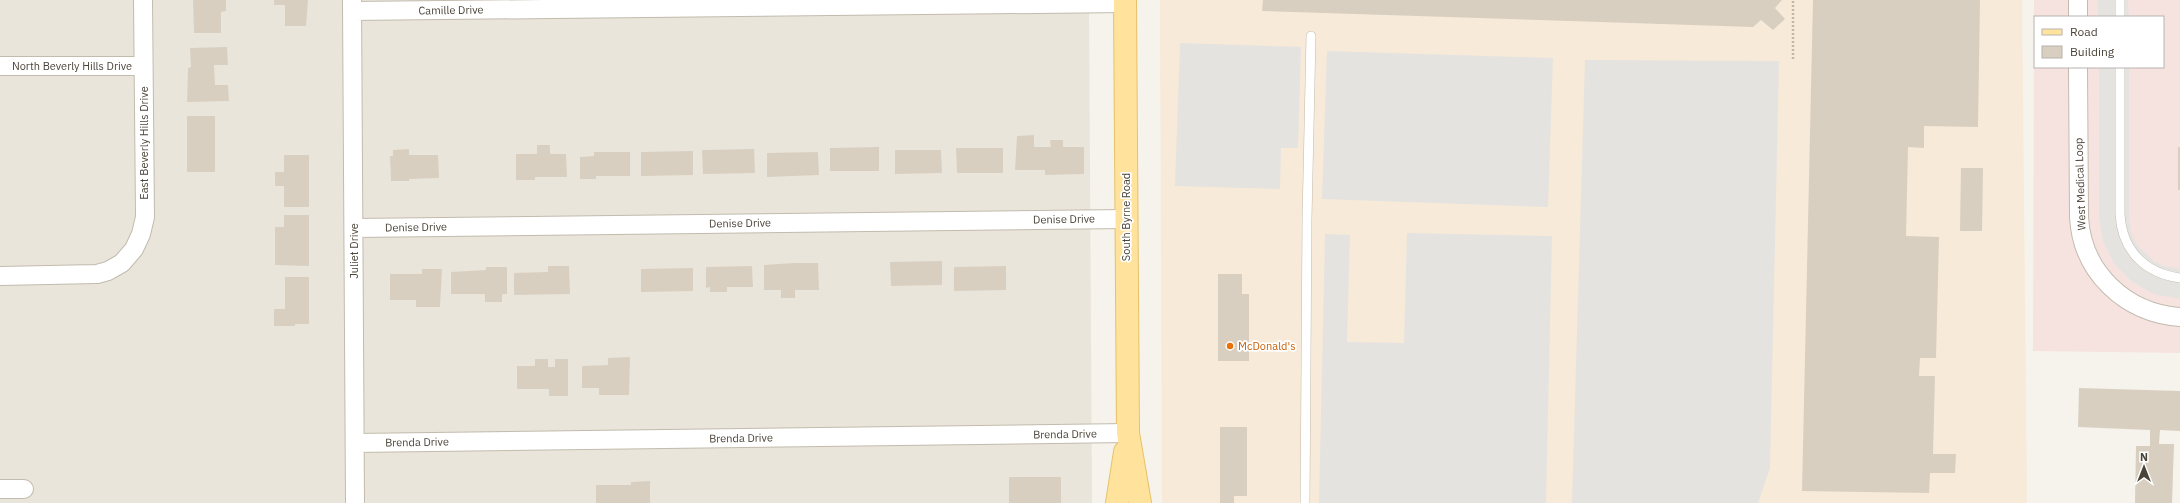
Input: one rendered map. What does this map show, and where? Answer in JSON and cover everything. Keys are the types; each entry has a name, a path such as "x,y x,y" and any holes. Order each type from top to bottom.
{"main road":[{"name":"South Byrne Road","path":"1125,2 1125,219 1128,433 1140,503"},
{"name":"South Byrne Road","path":"1117,503 1128,433"}],"street":[{"name":"East Beverly Hills Drive","path":"0,276 97,274 108,271 122,263 134,249 144,225 143,0"},
{"path":"2078,0 2078,16"},
{"name":"Camille Drive","path":"352,6 1125,2"},
{"name":"Juliet Drive","path":"352,6 355,503"},
{"name":"North Beverly Hills Drive","path":"0,66 143,66"},
{"name":"West Medical Loop","path":"2078,68 2079,217 2081,235 2086,252 2100,276 2113,290 2128,301 2155,313 2180,317"},
{"name":"Denise Drive","path":"354,228 1125,219"},
{"name":"Brenda Drive","path":"355,443 1128,433"},
{"path":"0,489 24,489"}],"lane":[{"path":"2120,0 2120,16"},
{"path":"1305,503 1307,219 1311,36"},
{"path":"2120,68 2120,214 2123,234 2133,253 2148,267 2161,274 2180,278"}],"path":[{"path":"1793,0 1793,59"}],"shaded area":[{"path":"0,0 1089,0 1092,503 0,503"},
{"path":"1160,0 2022,0 2027,503 1162,503"},
{"path":"2034,0 2180,0 2180,353 2033,351"},
{"path":"2098,0 2128,0 2129,16 2098,16"},
{"path":"1180,43 1301,47 1298,148 1281,148 1280,189 1175,186"},
{"path":"1327,51 1553,58 1548,207 1322,199"},
{"path":"1585,60 1779,61 1770,468 1758,503 1572,503"},
{"path":"2099,68 2129,68 2129,217 2131,232 2137,245 2153,260 2163,266 2180,269 2180,299 2153,294 2131,281 2114,264 2103,241 2099,218"},
{"path":"1407,233 1552,236 1546,503 1319,503 1325,234 1350,235 1347,342 1404,343"}],"building":[{"path":"193,0 226,0 226,11 221,12 221,33 194,33"},
{"path":"274,0 308,0 306,26 285,26 285,5 274,5"},
{"path":"1263,0 1782,0 1775,8 1785,19 1773,30 1761,20 1753,27 1262,11"},
{"path":"1813,0 1980,0 1978,127 1924,126 1924,148 1908,147 1906,236 1939,237 1936,358 1920,358 1919,376 1935,376 1933,454 1956,454 1955,473 1930,473 1929,493 1802,491"},
{"path":"227,47 228,65 214,65 215,85 228,85 229,101 187,102 188,68 191,67 190,48"},
{"path":"187,116 215,116 215,172 187,172"},
{"path":"1034,135 1034,147 1051,147 1050,140 1063,140 1063,147 1084,147 1084,174 1045,175 1045,170 1015,170 1017,136"},
{"path":"537,145 550,145 550,154 566,154 567,177 535,177 535,180 516,180 516,154 537,154"},
{"path":"879,147 879,171 830,171 830,148"},
{"path":"2178,147 2180,147 2180,190 2178,190"},
{"path":"956,148 1003,148 1003,173 957,173"},
{"path":"409,149 409,155 438,155 439,178 391,181 390,156 393,156 393,150"},
{"path":"754,149 755,173 703,174 702,150"},
{"path":"895,150 941,150 942,173 895,174"},
{"path":"693,151 693,175 641,176 641,152"},
{"path":"594,152 630,152 630,176 596,176 596,179 580,179 580,157 594,156"},
{"path":"818,152 819,175 767,177 767,153"},
{"path":"284,155 309,155 309,207 284,207 284,186 275,186 275,172 284,172"},
{"path":"1961,168 1983,168 1982,231 1960,231"},
{"path":"284,215 309,215 309,266 275,265 275,227 284,227"},
{"path":"942,261 942,285 891,286 890,262"},
{"path":"818,263 819,290 795,290 795,298 781,298 781,290 764,290 764,265"},
{"path":"548,266 569,266 570,294 514,295 514,273 548,272"},
{"path":"752,266 753,287 727,287 727,292 710,292 710,287 706,288 706,267"},
{"path":"1006,266 1006,290 954,291 954,267"},
{"path":"486,267 507,267 507,294 502,294 502,302 485,302 485,294 451,294 451,272 486,270"},
{"path":"693,268 693,291 641,292 641,269"},
{"path":"422,269 442,269 440,307 416,307 416,300 390,300 390,274 422,274"},
{"path":"1218,274 1242,274 1242,294 1249,294 1249,361 1218,361"},
{"path":"285,277 309,277 309,324 274,326 274,309 285,309"},
{"path":"630,357 629,395 599,395 599,388 582,388 582,366 608,365 608,358"},
{"path":"535,359 548,359 548,367 555,367 555,359 568,359 568,396 549,396 549,389 517,389 517,366 535,366"},
{"path":"2079,388 2180,391 2180,431 2160,430 2159,444 2174,444 2172,503 2135,503 2136,446 2150,446 2150,430 2078,427"},
{"path":"1220,427 1247,427 1247,496 1234,496 1234,503 1220,503"},
{"path":"1009,477 1061,477 1061,503 1009,503"},
{"path":"650,481 650,503 596,503 596,485 631,485 631,482"}],"place":[{"name":"McDonald's","path":"1230,346"}]}
